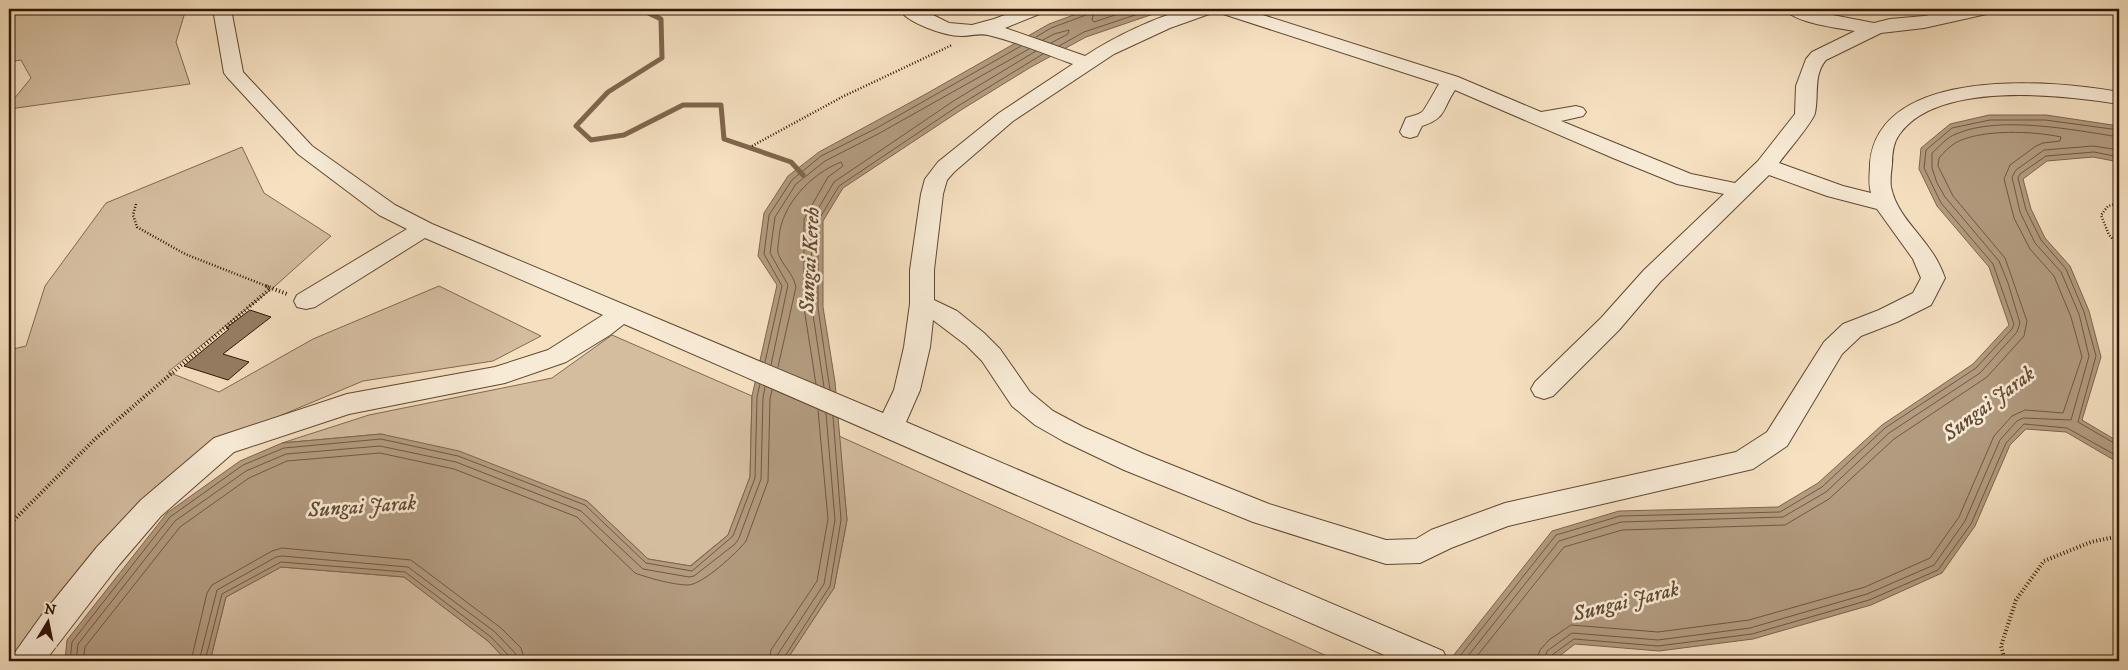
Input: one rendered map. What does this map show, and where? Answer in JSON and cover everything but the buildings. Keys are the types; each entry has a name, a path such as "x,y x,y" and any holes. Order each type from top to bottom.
{"street":[{"path":"222,9 234,73 305,150 387,210 424,229 706,348 1426,659"},
{"path":"908,9 931,23 970,32 989,29 1036,9"},
{"path":"883,424 907,390 917,347 922,304 922,270 932,194 936,179 946,167 1006,117 1082,62 1163,24 1206,9"},
{"path":"1226,9 1451,81 1620,154 1685,178 1740,191"},
{"path":"1794,9 1812,17 1874,29"},
{"path":"1544,389 1610,324 1652,276 1766,166 1805,114 1806,86 1813,63 1819,56 1874,29 1890,25 1924,22 1984,9"},
{"path":"989,29 1022,39 1082,62"},
{"path":"1410,132 1413,122 1428,117 1436,110 1438,100 1451,81"},
{"path":"922,304 948,317 975,338 991,355 1021,399 1044,418 1073,434 1134,462 1272,517 1386,552 1420,551 1441,539 1505,515 1743,461 1777,439 1833,348 1852,330 1888,316 1922,299 1933,278 1924,256 1885,204 1880,185 1883,148 1891,131 1906,117 1925,106 1954,94 1991,90 2059,91 2119,98"},
{"path":"1538,119 1576,112"},
{"path":"1766,166 1834,191 1885,204"},
{"path":"306,301 424,229"},
{"path":"27,661 52,626 108,556 151,508 224,445 347,404 496,376 557,356 601,329 621,313"}],"path":[{"path":"752,146 842,97 957,43 970,32"},
{"path":"2119,203 2108,206 2101,215 2109,235 2119,246"},
{"path":"136,204 133,215 138,227 185,254 306,301"},
{"path":"9,525 94,440 271,288"},
{"path":"2005,661 2001,646 2016,600 2044,561 2091,542 2119,536"}],"shaded area":[{"path":"109,9 186,9 176,42 190,84 9,109 9,105 31,78 21,60 9,62 9,10 86,13"},
{"path":"242,147 264,193 331,236 274,287 168,372 219,392 313,339 439,286 541,336 493,361 363,381 215,443 31,635 11,661 9,661 9,350 26,346 45,286 106,203"},
{"path":"612,335 752,396 750,477 728,535 690,566 648,559 587,501 381,434 282,443 369,415 552,378"},
{"path":"839,436 1338,661 786,661 834,588 847,520"},
{"path":"281,567 404,577 488,641 507,661 210,661 226,597"}],"water":[{"path":"1090,9 1168,9 1086,37 1031,67 961,110 843,188 823,221 823,307 835,382 847,520 834,588 786,661 507,661 488,641 404,577 281,567 226,597 210,661 65,661 67,640 167,513 240,461 282,443 381,434 459,451 587,501 648,559 691,566 728,535 750,477 752,396 777,285 758,256 764,213 788,176 819,152 1049,24"},
{"name":"Sungai Jarak","path":"1989,115 2046,115 2119,126 2119,162 2093,157 2047,161 2023,179 2031,209 2045,238 2070,266 2089,311 2101,357 2082,420 2119,442 2119,463 2066,432 2026,429 2010,445 1975,526 1942,573 1871,605 1753,639 1659,651 1575,644 1553,661 1449,661 1552,531 1619,511 1778,507 1818,483 1882,425 1973,364 2009,325 1989,267 1937,206 1919,169 1921,148 1950,124"}],"waterway":[{"path":"640,9 661,19 662,58 608,92 576,126 591,140 624,135 683,105 721,105 724,139 791,162 803,175"}],"water label":[{"name":"Sungai Kereh","path":"810,260"}]}
